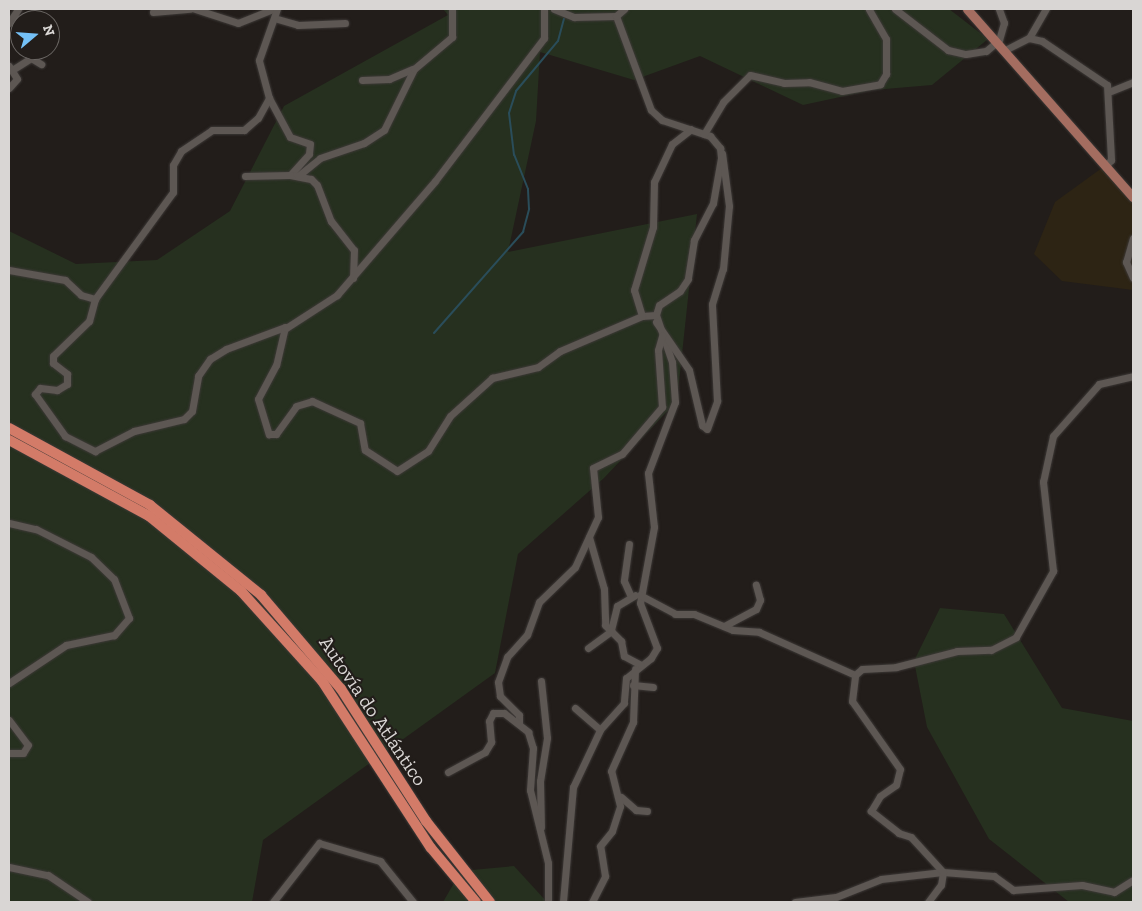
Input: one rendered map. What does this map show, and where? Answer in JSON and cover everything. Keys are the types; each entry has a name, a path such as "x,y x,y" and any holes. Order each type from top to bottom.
{"highway":[{"name":"Autovía do Atlántico","path":"9,428 150,505 261,595 342,689 432,829 490,902"},
{"name":"Autovía do Atlántico","path":"9,440 149,516 241,591 322,680 431,848 476,902"}],"main road":[{"path":"967,9 1007,49 1133,197"}],"street":[{"path":"9,23 18,9"},
{"path":"153,12 190,9"},
{"path":"195,9 210,11 238,24 272,9"},
{"path":"277,9 258,63 269,98 290,137 311,147 294,175"},
{"path":"362,80 389,79 414,69 452,37 452,9"},
{"path":"269,98 247,128 212,130 181,151 173,165 171,195 95,299 90,321 52,359 66,371 67,384 57,390 40,388 35,394 65,436 95,451 134,431 188,416 198,376 210,359 226,349 286,328 328,303 435,182 541,43 546,33 544,9"},
{"path":"554,9 574,17 616,16 624,9"},
{"path":"704,134 723,102 750,75 809,82 842,91 880,84 886,74 886,39 869,9"},
{"path":"894,9 948,50 986,52 999,40 1004,23 999,9"},
{"path":"1007,49 1029,38 1046,9"},
{"path":"616,16 651,110 662,120 704,134 721,151 728,174 729,206 723,269 712,304 717,401 707,429 702,425 688,370 656,318"},
{"path":"274,18 298,25 345,23"},
{"path":"1029,38 1055,48 1111,90"},
{"path":"9,88 16,82 10,68 31,58 41,64"},
{"path":"294,175 320,158 364,142 384,130 414,69"},
{"path":"1111,90 1133,82"},
{"path":"1106,165 1111,160 1106,132 1111,90"},
{"path":"642,316 634,290 653,227 654,182 672,144 691,130"},
{"path":"562,902 572,790 600,730 622,707 626,678 656,648 640,608 640,595 654,527 648,474 675,402 672,362 656,318 659,306 680,291 688,279 696,234 716,193 721,151"},
{"path":"245,176 294,175 315,181 336,230 352,244 355,256 352,278"},
{"path":"1133,238 1126,262 1133,278"},
{"path":"9,270 65,280 81,296 95,299"},
{"path":"286,328 273,374 258,399 269,434 276,434 296,406 312,401 360,424 365,450 398,472 428,451 450,416 486,382 543,365 560,351 642,316 656,318"},
{"path":"519,723 519,715 498,690 507,657 527,635 539,602 575,567 600,509 593,468 622,454 662,407 658,350 662,336"},
{"path":"943,872 911,837 898,833 872,811 880,796 896,785 900,769 852,701 855,675 862,669 896,667 957,651 991,650 1016,637 1053,571 1044,482 1054,436 1099,384 1133,376"},
{"path":"9,524 36,529 91,557 114,579 129,618 114,635 66,646 9,683"},
{"path":"589,536 604,589 604,620 621,641 624,656 638,667"},
{"path":"629,544 624,581 631,597"},
{"path":"724,626 756,609 760,600 756,584"},
{"path":"588,648 612,631 617,606 631,597 640,595 672,613 694,614 724,626 759,632 816,654 855,675"},
{"path":"638,667 633,685 633,722 611,772 620,797 636,810 647,811"},
{"path":"540,830 547,738 541,681"},
{"path":"633,685 653,687"},
{"path":"575,708 600,730"},
{"path":"448,772 485,752 491,742 488,721 493,713 504,713 519,723 532,742 530,790 549,869 548,902"},
{"path":"9,720 28,745 20,754 9,753"},
{"path":"592,902 605,876 600,846 612,831 620,797"},
{"path":"272,902 320,843 380,861 414,902"},
{"path":"9,867 48,875 88,902"},
{"path":"928,902 941,885 943,872"},
{"path":"794,902 836,897 881,879 943,872 994,876 1013,890 1082,885 1114,892 1133,880"}],"shaded area":[{"path":"1106,165 1133,197 1133,290 1062,281 1034,254 1055,202"}],"green space":[{"path":"443,9 949,9 988,39 932,85 873,90 803,105 700,56 634,80 540,52 536,121 508,252 697,214 677,401 604,478 518,554 495,673 263,840 252,902 9,902 9,231 76,264 157,260 230,211 284,106 448,15"},
{"path":"940,608 1004,614 1062,708 1133,721 1133,902 1069,902 989,839 927,727 914,661"},
{"path":"514,866 547,902 443,902 461,871"}],"waterway":[{"path":"434,333 523,232 529,209 528,189 514,155 509,113 516,91 558,41 564,19"}]}
